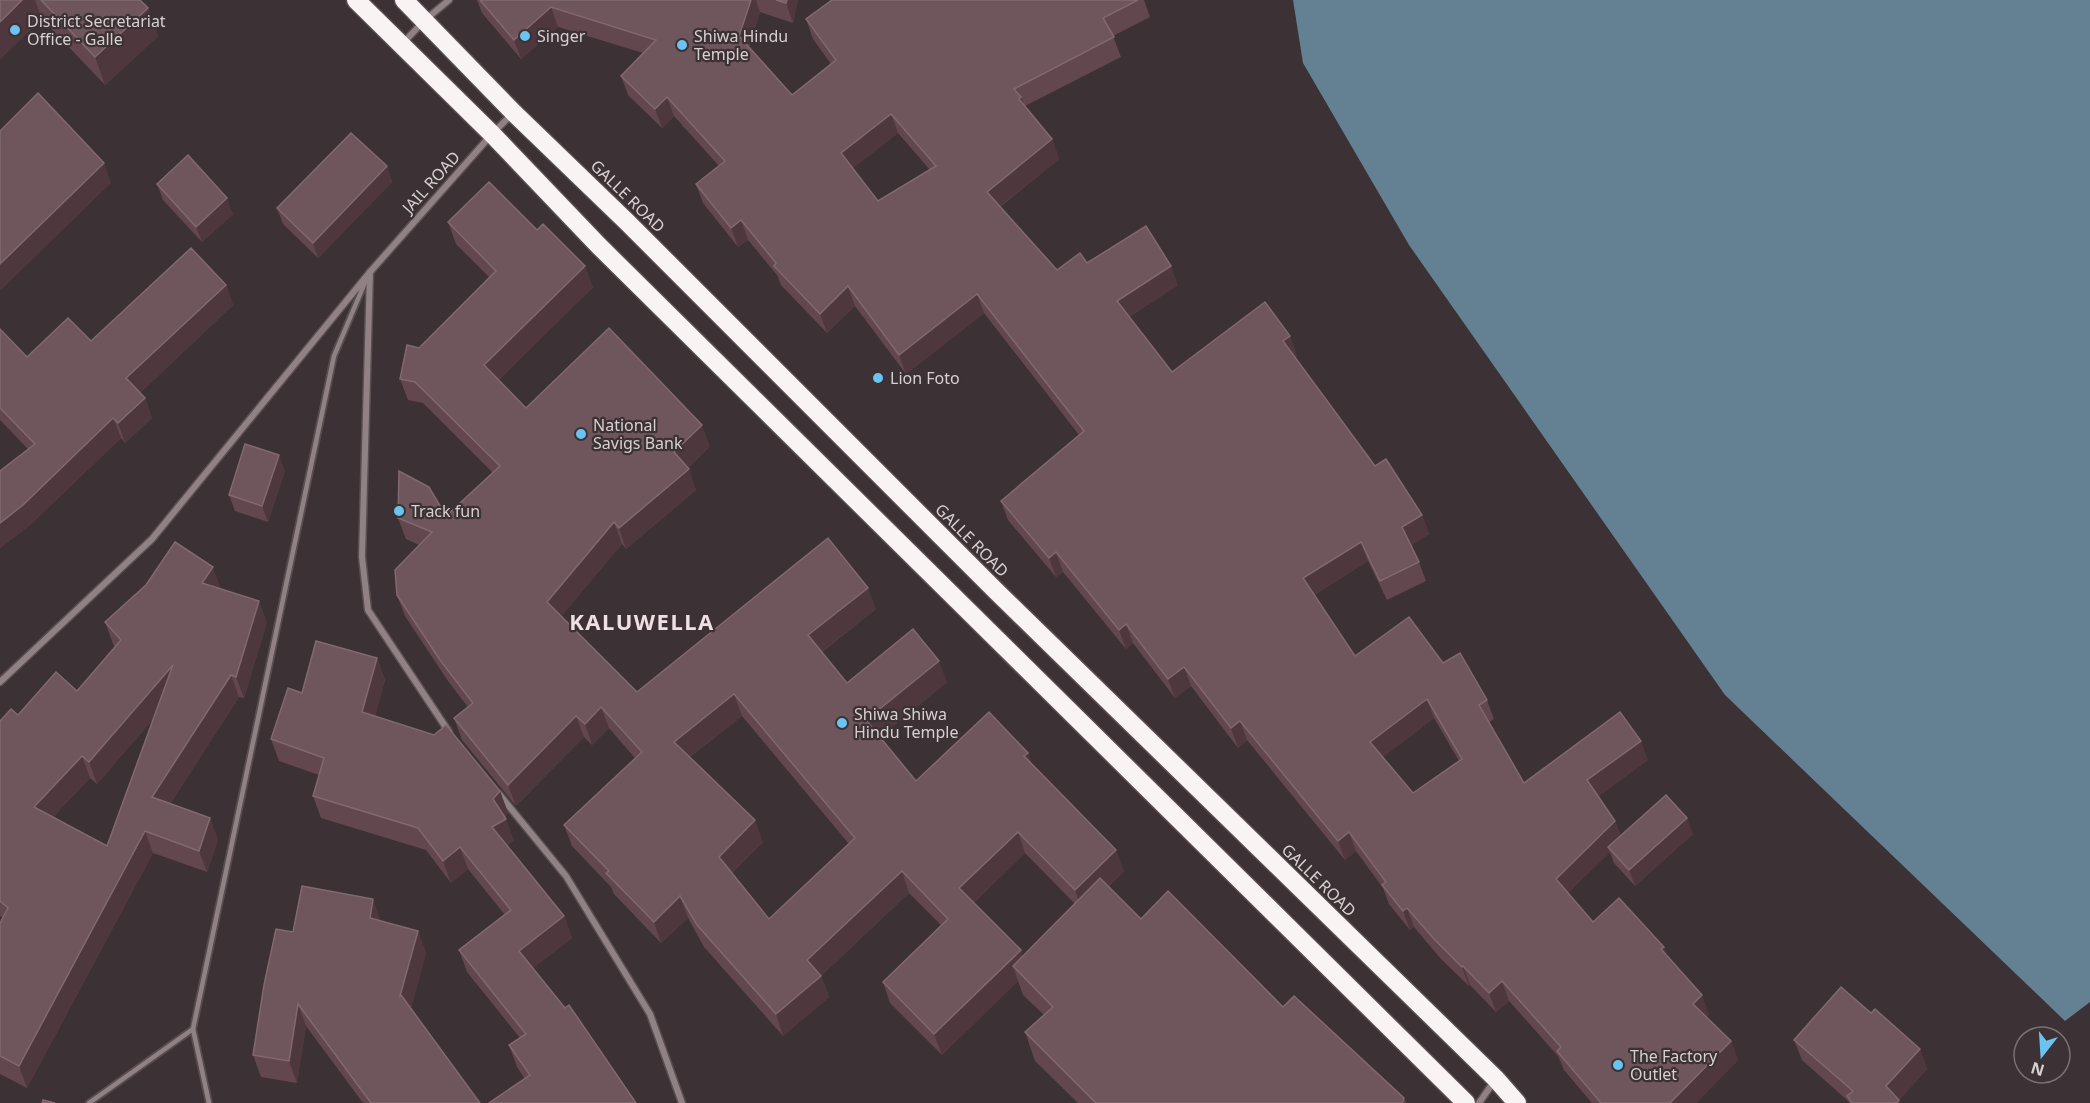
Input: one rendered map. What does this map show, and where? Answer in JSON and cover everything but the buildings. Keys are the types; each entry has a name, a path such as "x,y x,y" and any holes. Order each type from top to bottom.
{"highway":[{"path":"356,0 492,134 608,254 1466,1103"},
{"name":"GALLE ROAD","path":"404,0 514,113 627,222 997,592 1496,1079 1517,1103"}],"street":[{"path":"401,44 449,0"},
{"name":"JAIL ROAD","path":"0,682 152,539 370,272 492,134 514,113"},
{"path":"370,272 362,557 368,610 452,736"},
{"path":"495,788 566,876 650,1014 682,1103"},
{"path":"1479,1103 1496,1079"}],"lane":[{"path":"209,1103 193,1029 334,356 370,272"},
{"path":"89,1103 193,1029"}],"water":[{"path":"1293,0 2090,0 2090,1002 2065,1021 1725,695 1409,245 1303,63"}],"place":[{"name":"District Secretariat Office - Galle","path":"15,30"},
{"name":"Singer","path":"525,36"},
{"name":"Shiwa Hindu Temple","path":"682,45"},
{"name":"Lion Foto","path":"878,378"},
{"name":"National Savigs Bank","path":"581,434"},
{"name":"Track fun","path":"399,511"},
{"name":"Shiwa Shiwa Hindu Temple","path":"842,723"},
{"name":"The Factory Outlet","path":"1618,1065"}],"district":[{"name":"KALUWELLA","path":"642,622"}]}
